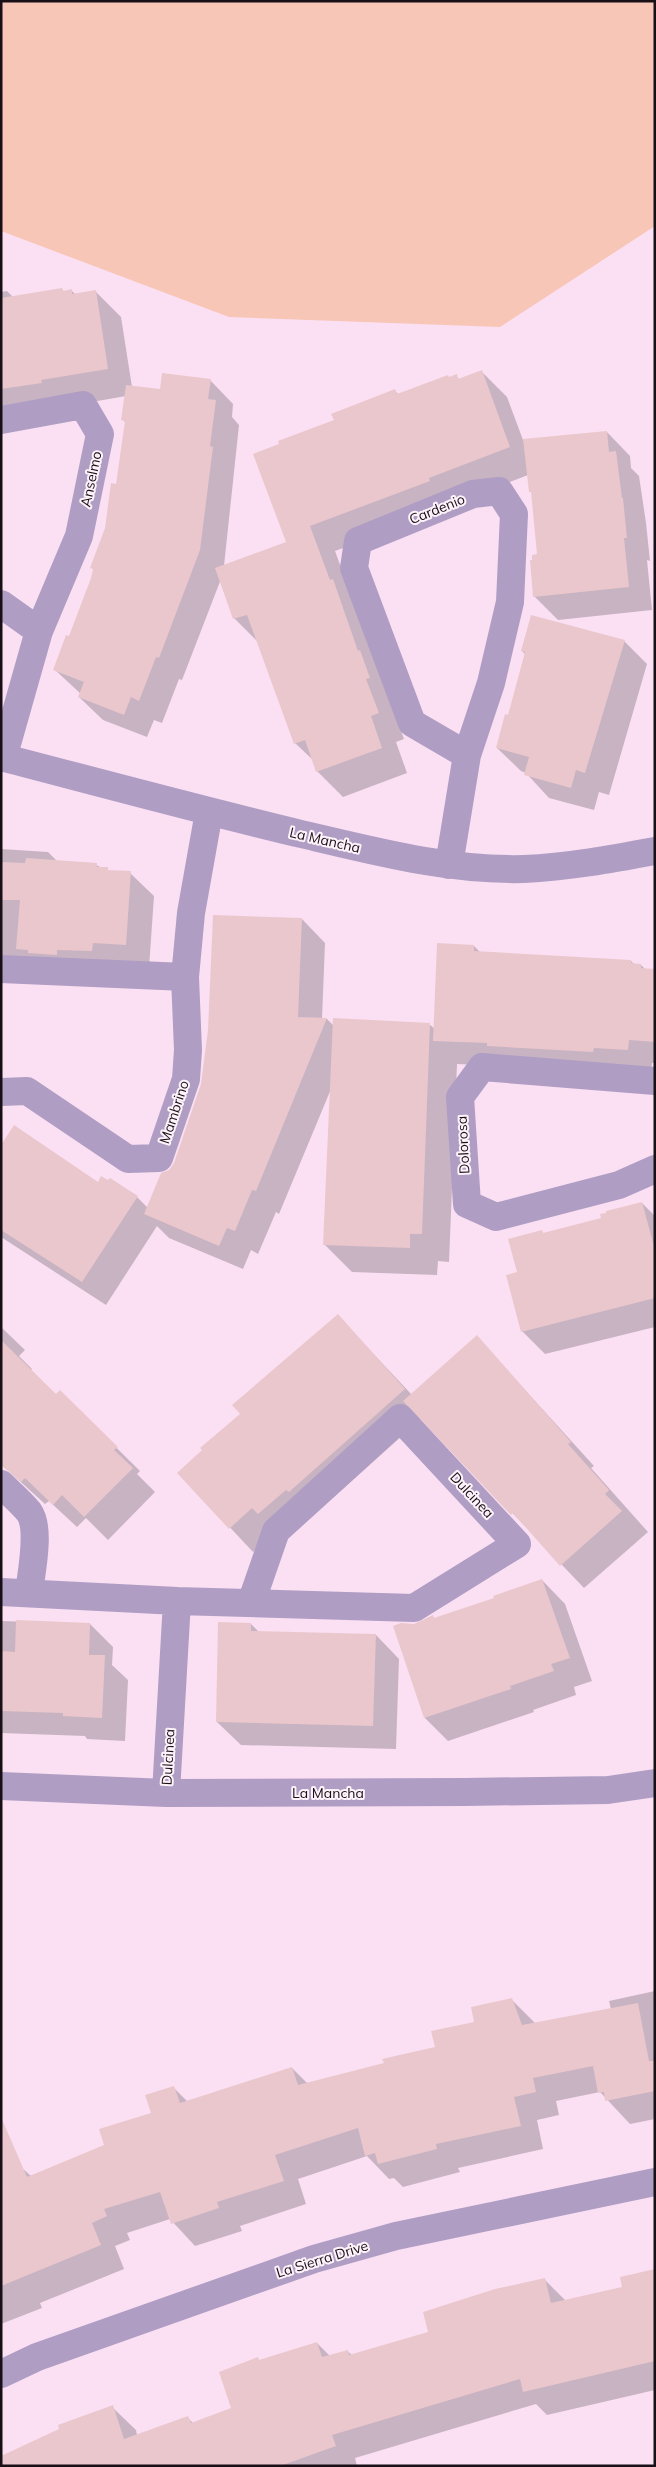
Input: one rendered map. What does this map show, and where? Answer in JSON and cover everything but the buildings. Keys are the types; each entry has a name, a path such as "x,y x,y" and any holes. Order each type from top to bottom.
{"street":[{"name":"Anselmo","path":"1,420 83,405 100,434 79,536 39,631 2,758"},
{"name":"Cardenio","path":"449,865 467,755 491,683 510,602 514,514 499,490 473,494 358,541 354,568 412,723 467,755"},
{"path":"1,604 39,631"},
{"name":"La Mancha","path":"2,758 209,812 388,855 449,865 523,869 594,862 655,850"},
{"name":"Mambrino","path":"1,1092 26,1092 128,1159 159,1158 186,1079 188,1050 185,977 191,913 209,812"},
{"path":"1,969 185,977"},
{"name":"Dolorosa","path":"655,1081 482,1067 460,1097 467,1204 496,1217 620,1185 655,1168"},
{"name":"Dulcinea","path":"1,1592 177,1601 414,1608 517,1544 400,1418 276,1531 251,1603"},
{"path":"1,1484 29,1513 34,1523 29,1593"},
{"name":"Dulcinea","path":"166,1793 177,1601"},
{"name":"La Mancha","path":"1,1786 166,1793 598,1790 655,1783"},
{"name":"La Sierra Drive","path":"1,2374 37,2358 314,2259 396,2236 655,2182"}],"shaded area":[{"path":"1,1 655,1 655,226 500,327 229,317 1,231"}]}
